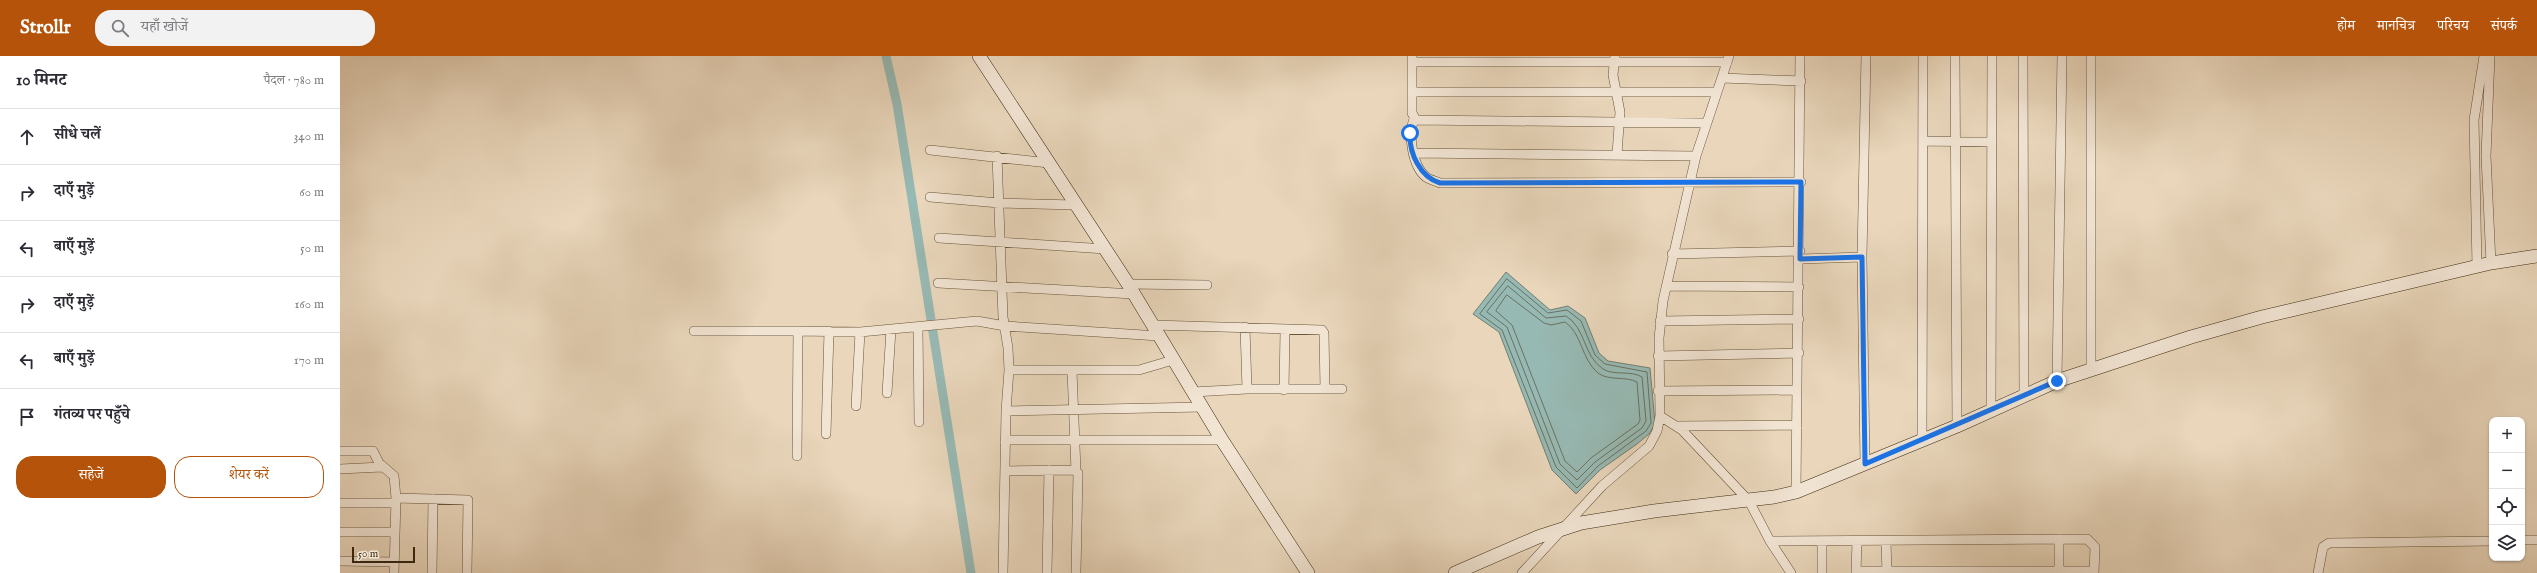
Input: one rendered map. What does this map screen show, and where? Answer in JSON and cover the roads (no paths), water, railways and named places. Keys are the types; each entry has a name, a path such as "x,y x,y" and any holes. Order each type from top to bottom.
{"street":[{"path":"979,56 1131,289 1222,440 1308,573"},
{"path":"1796,492 1801,182 1800,56"},
{"path":"1865,464 1862,257 1866,56"},
{"path":"1922,440 1923,56"},
{"path":"1955,56 1957,426"},
{"path":"1991,410 1992,56"},
{"path":"2023,56 2024,396"},
{"path":"2057,381 2062,56"},
{"path":"2091,56 2091,370"},
{"path":"2476,266 2473,127 2484,56"},
{"path":"2490,56 2486,156 2491,263"},
{"path":"1522,573 1602,486 1649,446 1657,431 1660,416 1658,356 1660,321 1672,254 1689,184 1696,156 1728,59 1412,59 1414,119 1410,137 1414,153 1422,173 1426,178 1440,183 1689,184 1801,182"},
{"path":"1615,59 1616,91 1619,105 1617,154"},
{"path":"1722,78 1800,81"},
{"path":"1413,92 1718,92"},
{"path":"1414,119 1419,121 1706,123"},
{"path":"1923,141 1992,142"},
{"path":"930,150 1049,162"},
{"path":"1414,153 1696,156"},
{"path":"998,156 1002,287 1009,370 1005,440 1003,573"},
{"path":"930,197 999,203 1075,205"},
{"path":"940,238 1105,250"},
{"path":"1672,254 1862,257"},
{"path":"1455,573 1565,528 1601,519 1749,501 1796,492 1957,426 2057,381 2224,327 2476,266 2537,256"},
{"path":"938,283 1002,287 1131,289 1207,285"},
{"path":"1666,286 1799,287"},
{"path":"1660,321 1798,319"},
{"path":"694,331 860,332 976,322 1005,326 1156,331 1245,327 1324,332 1325,389"},
{"path":"1245,327 1248,389"},
{"path":"918,328 918,422"},
{"path":"887,393 891,330"},
{"path":"1284,390 1285,330"},
{"path":"797,456 798,331"},
{"path":"826,434 829,331"},
{"path":"856,406 860,332"},
{"path":"1658,356 1799,353"},
{"path":"1009,370 1139,370 1173,360"},
{"path":"1072,371 1073,441 1076,471 1079,478 1076,573"},
{"path":"1193,392 1248,389 1342,389"},
{"path":"1658,391 1797,390"},
{"path":"1006,411 1203,408"},
{"path":"1660,416 1676,426 1700,448 1749,501 1770,541 1791,573"},
{"path":"1676,426 1797,425"},
{"path":"1005,440 1222,440"},
{"path":"340,451 373,452 382,467 391,472 394,476 396,500 394,573"},
{"path":"340,469 382,467"},
{"path":"1005,470 1076,471"},
{"path":"1047,573 1049,470"},
{"path":"432,573 433,499"},
{"path":"340,502 433,499 468,500 467,573"},
{"path":"340,532 395,532"},
{"path":"2059,539 2059,572"},
{"path":"1770,541 1822,542 1857,541 2087,539 2092,542 2095,547 2094,572 1856,572 1857,541"},
{"path":"2525,540 2537,540"},
{"path":"1886,541 1887,572"},
{"path":"2318,573 2323,547 2329,543 2489,541"},
{"path":"1822,542 1822,573"},
{"path":"340,561 394,562"}],"water":[{"path":"1506,272 1550,310 1568,306 1585,318 1599,353 1608,361 1650,368 1655,424 1649,434 1600,470 1576,494 1552,470 1499,332 1473,314"}],"waterway":[{"path":"886,56 897,104 971,573"}]}
